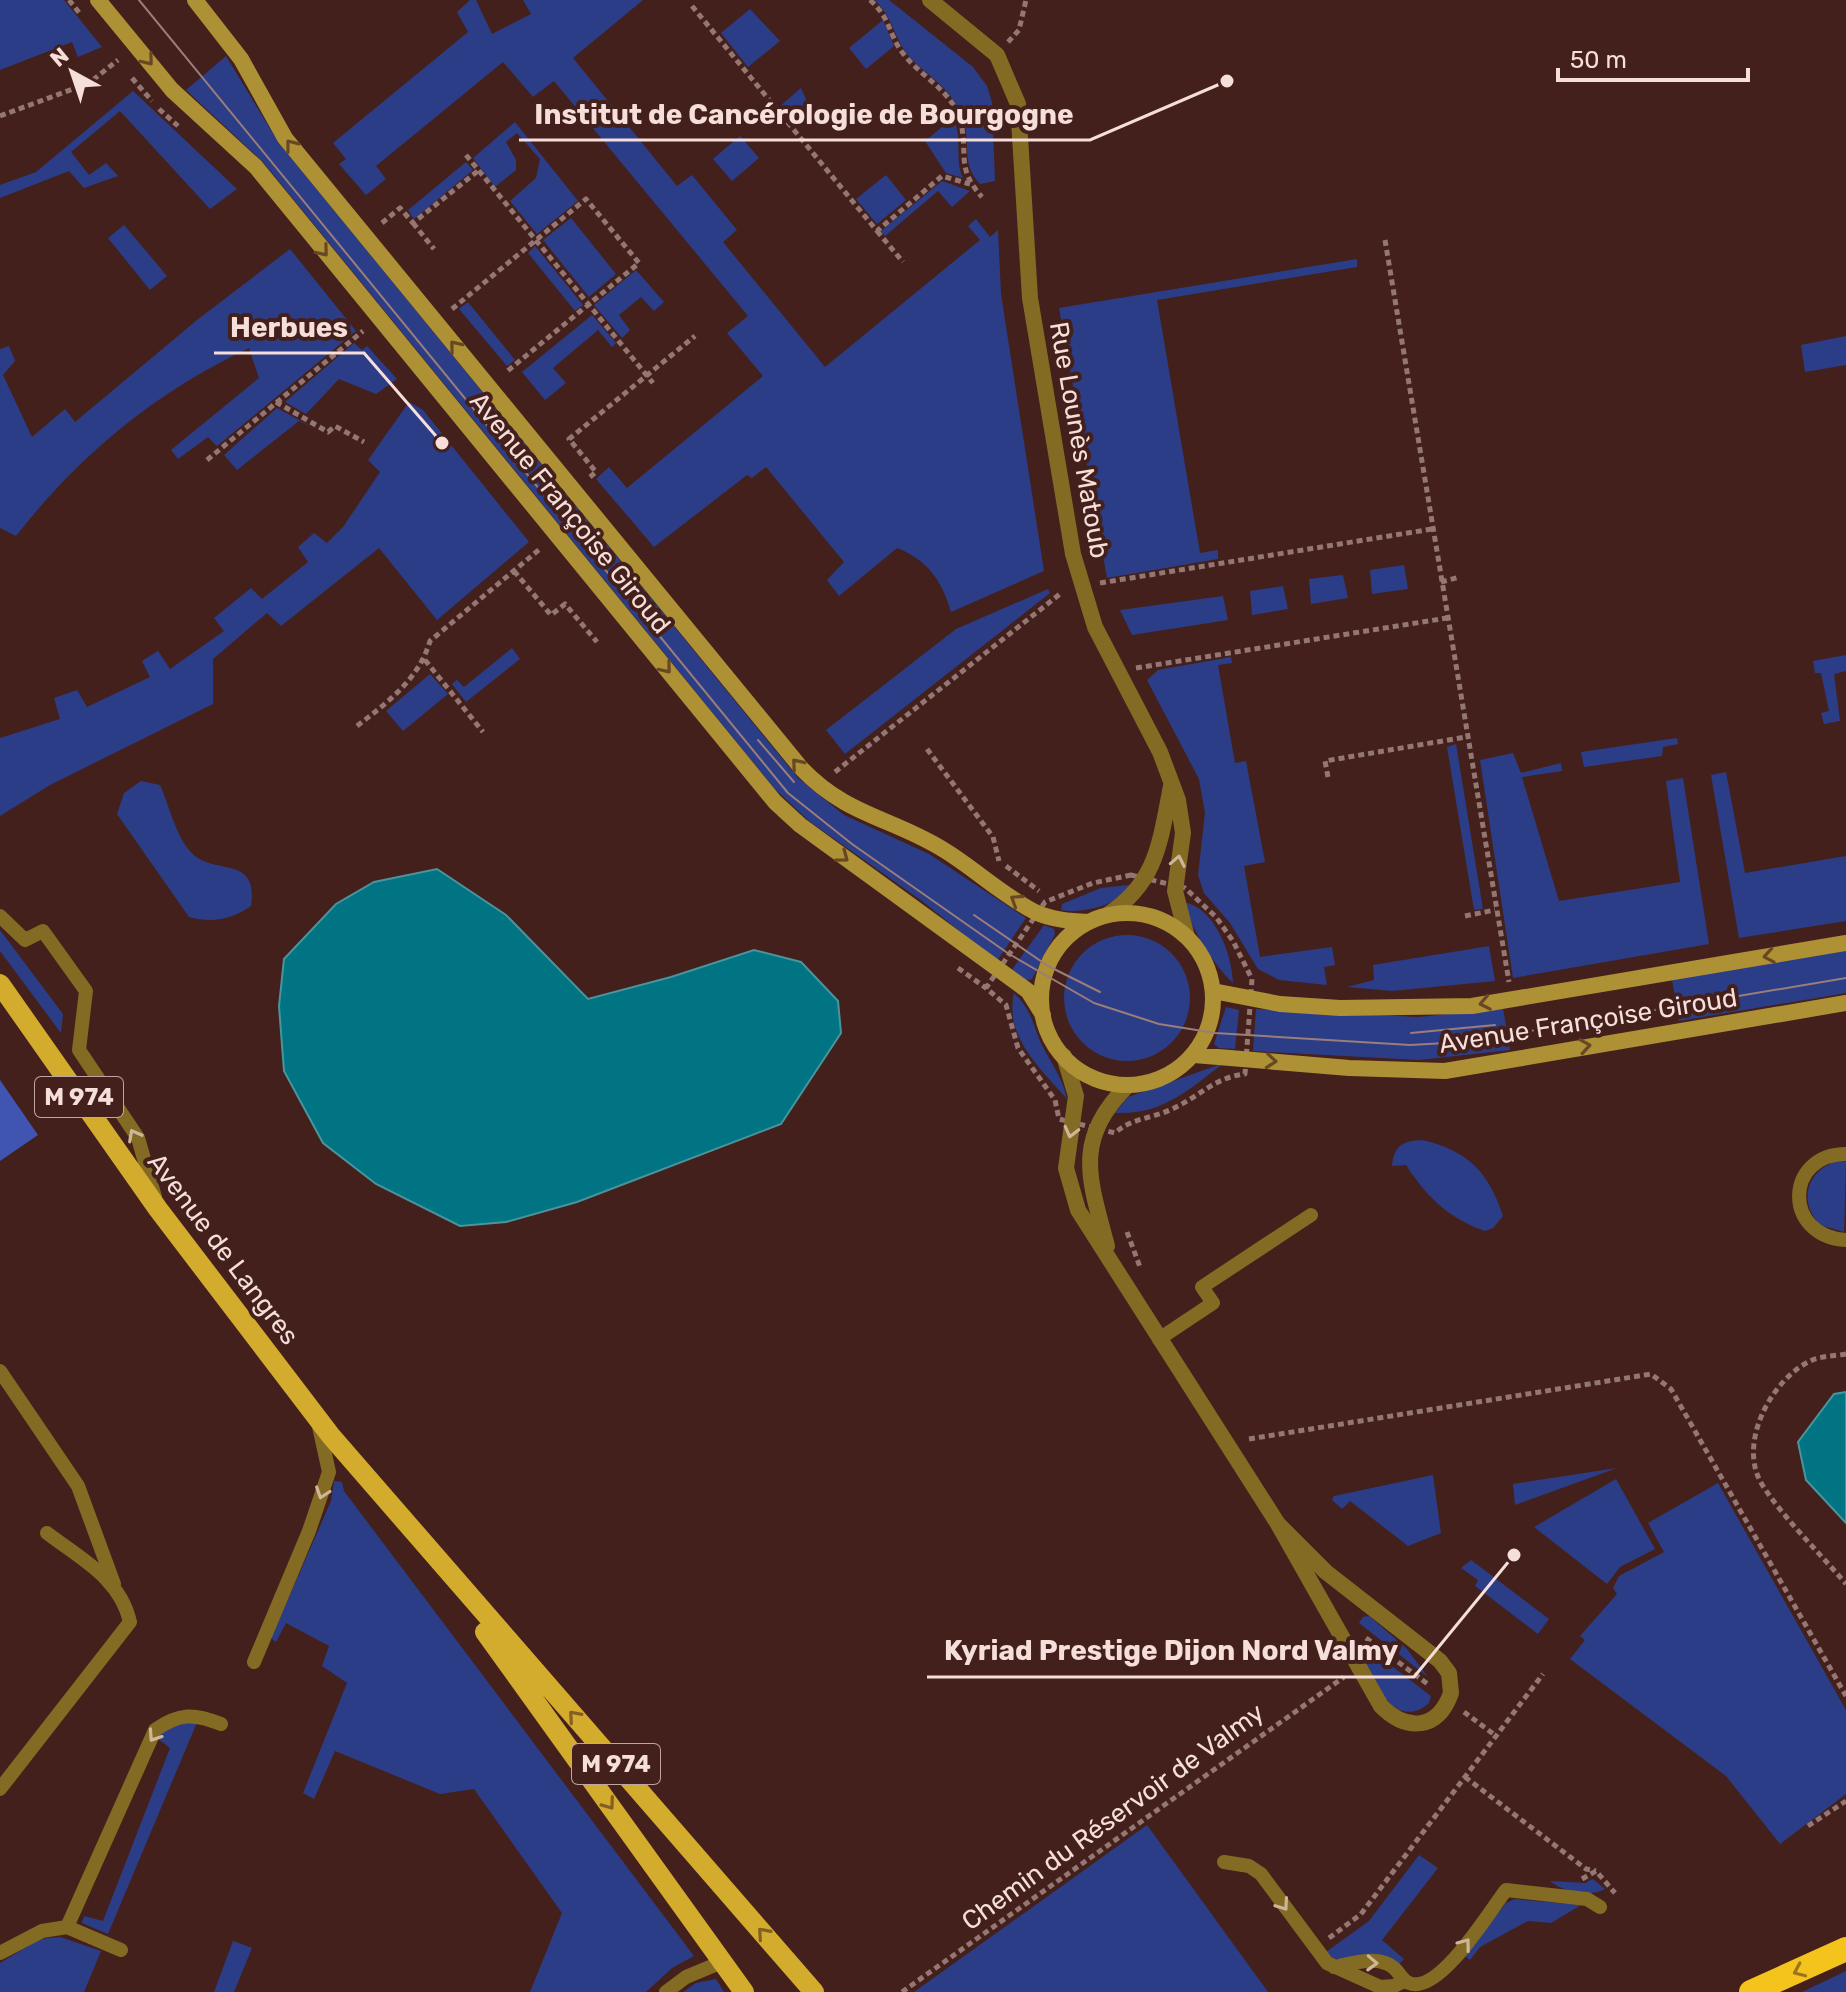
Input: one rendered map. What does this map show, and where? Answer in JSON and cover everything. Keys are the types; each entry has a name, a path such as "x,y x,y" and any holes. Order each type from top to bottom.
{"highway":[{"path":"1751,1992 1846,1949"}],"main road":[{"name":"Avenue de Langres","path":"0,984 158,1209 317,1418 814,1992"},
{"name":"Avenue de Langres","path":"417,1536 744,1992"}],"street":[{"name":"Avenue Françoise Giroud","path":"98,0 172,90 256,167 775,802 800,825 1028,991 1043,1015 1055,1047 1073,1066 1098,1079 1128,1085"},
{"name":"Avenue Françoise Giroud","path":"195,0 241,59 285,138 802,769 846,805 945,851 1041,908 1070,921 1089,922"},
{"path":"930,0 997,55"},
{"name":"Rue Lounès Matoub","path":"997,55 1011,84 1020,130 1030,298 1078,577 1095,627 1160,752 1178,800 1183,824 1175,885 1176,906 1187,937"},
{"name":"Rue Lounès Matoub","path":"1107,915 1131,900 1146,877 1164,824 1171,786"},
{"name":"Avenue Françoise Giroud","path":"1043,1015 1041,997 1044,974 1054,952 1070,934 1107,915 1147,914 1172,925 1187,937 1207,965 1213,991 1251,999 1340,1008 1472,1006 1846,943"},
{"path":"1111,1259 1088,1169 1095,1128 1105,1111 1128,1085 1156,1080 1194,1055 1212,1014 1213,991"},
{"name":"Avenue Françoise Giroud","path":"1194,1055 1349,1068 1445,1071 1846,1003"},
{"path":"1064,1056 1076,1096 1066,1158 1071,1194 1159,1339 1278,1524 1381,1706 1392,1717 1411,1726 1431,1721 1451,1693 1449,1673 1440,1661 1326,1572 1278,1524"}],"lane":[{"path":"0,916 25,940 43,931 86,991 79,1050 138,1138 158,1209"},
{"path":"1846,1154 1822,1158 1810,1168 1799,1195 1807,1223 1818,1233 1846,1240"},
{"path":"1159,1339 1213,1303 1202,1287 1311,1215"},
{"path":"0,1371 78,1486 115,1585 125,1601 130,1622 0,1789"},
{"path":"254,1662 309,1531 329,1472 317,1418"},
{"path":"47,1533 115,1585"},
{"path":"67,1927 155,1730 171,1718 196,1714 221,1724"},
{"path":"1224,1862 1249,1866 1261,1874 1321,1956 1334,1967 1380,1987 1394,1986 1404,1981"},
{"path":"1334,1967 1369,1961 1386,1964 1404,1981 1415,1985 1446,1969 1506,1890 1587,1899 1600,1907"},
{"path":"0,1953 42,1931 67,1927 121,1950"},
{"path":"666,1992 686,1977 722,1962"}],"path":[{"path":"870,0 890,24 900,50 935,82 956,112 961,122 963,166 970,184 982,197"},
{"path":"997,55 1019,30 1026,0"},
{"path":"692,6 903,262"},
{"path":"0,116 89,83 118,60"},
{"path":"466,155 653,383"},
{"path":"413,223 479,170"},
{"path":"877,231 942,176 970,184"},
{"path":"452,309 586,199 639,263 551,332 505,373"},
{"path":"382,223 400,208 434,249"},
{"path":"373,212 390,233"},
{"path":"1385,240 1495,910 1511,987"},
{"path":"443,298 461,320"},
{"path":"207,460 363,331"},
{"path":"590,477 596,472 569,439 695,336"},
{"path":"496,362 514,385"},
{"path":"276,402 328,432 335,426 364,442"},
{"path":"561,442 600,489"},
{"path":"1099,584 1432,529"},
{"path":"357,726 402,688 425,660 430,641 541,548"},
{"path":"514,571 551,615 565,604 597,642"},
{"path":"1441,582 1460,577"},
{"path":"835,772 1060,594"},
{"path":"1135,668 1447,618"},
{"path":"425,660 483,732"},
{"path":"1328,777 1325,761 1466,737"},
{"path":"927,749 970,812 993,837 999,861"},
{"path":"827,765 845,780"},
{"path":"987,853 1038,887 1041,908"},
{"path":"1146,877 1191,893 1225,928 1252,979 1245,1074 1222,1077 1169,1111 1137,1118 1113,1136 1059,1119 1055,1100 1018,1048 1006,1005 986,988 1041,908 1105,879 1146,877"},
{"path":"1465,916 1495,910"},
{"path":"1124,1225 1144,1277"},
{"path":"1846,1354 1812,1360 1793,1372 1772,1397 1756,1429 1754,1459 1761,1484 1846,1584"},
{"path":"1249,1439 1651,1374 1671,1389 1846,1696"},
{"path":"1361,1634 1429,1685"},
{"path":"1319,1945 1361,1914 1543,1674"},
{"name":"Chemin du Réservoir de Valmy","path":"902,1992 1347,1675"},
{"path":"1464,1712 1496,1736"},
{"path":"1465,1777 1586,1869 1596,1871"},
{"path":"1808,1826 1846,1801"}],"shaded area":[{"path":"0,0 64,0 102,47 78,57 72,42 0,70"},
{"path":"470,0 476,0 492,34 531,14 523,0 643,0 573,58 677,186 692,175 737,230 723,242 825,367 980,240 968,226 976,219 990,237 998,230 1001,294 1044,571 951,612 932,573 917,559 897,548 839,596 827,580 844,562 766,467 752,478 747,475 654,547 596,479 609,467 627,488 763,376 727,333 748,316 554,81 533,97 503,62 376,166 386,179 366,195 339,164 346,159 333,143 468,32 457,12"},
{"path":"875,0 889,0 973,67 987,86 992,102 995,181 980,184 974,176 968,159 964,123 955,102 909,57"},
{"path":"750,9 780,41 748,67 721,33"},
{"path":"883,20 894,46 866,69 849,48"},
{"path":"226,56 278,142 798,778 844,815 929,854 1026,918 997,961 922,901 809,821 775,789 263,162 186,90"},
{"path":"801,88 812,113 796,126 779,107"},
{"path":"133,91 237,189 210,209 120,111 71,152 89,175 106,163 118,176 84,188 69,171 0,198 0,185 36,172"},
{"path":"953,118 958,132 963,178 946,173 925,141"},
{"path":"515,122 578,201 537,234 510,201 536,178 540,159 517,133 506,142 516,160 516,170 495,187 473,158"},
{"path":"740,136 759,158 732,181 713,159"},
{"path":"466,162 473,170 414,219 408,210"},
{"path":"886,175 906,200 877,224 856,199"},
{"path":"942,181 970,191 952,207 938,191 885,236 881,231"},
{"path":"571,218 616,274 589,297 543,240"},
{"path":"124,225 167,276 150,290 108,238"},
{"path":"535,246 583,305 575,311 528,253"},
{"path":"290,249 356,331 217,446 208,437 178,459 171,450 259,378 249,348 215,365 151,405 93,452 16,536 0,528 0,349 9,346 15,361 3,375 32,437 65,409 75,422 197,320"},
{"path":"1357,259 1357,267 1157,300 1200,553 1218,550 1218,559 1107,578 1059,308"},
{"path":"636,270 664,302 654,311 641,297 619,315 630,330 622,338 594,305"},
{"path":"468,302 515,360 507,366 459,309"},
{"path":"592,315 616,343 612,347 598,330 553,368 566,383 545,400 522,372"},
{"path":"1846,336 1846,365 1805,372 1801,345"},
{"path":"354,343 362,350 367,346 397,379 376,394 339,379 306,414 285,402"},
{"path":"409,402 423,410 529,542 437,620 379,548 281,626 267,613 213,659 213,704 50,785 0,816 0,738 60,719 54,698 77,690 87,707 150,677 142,661 158,651 170,669 224,631 214,618 251,588 262,599 308,562 298,547 314,533 327,543 343,527 380,472 368,460"},
{"path":"277,408 317,430 299,421 237,470 224,455"},
{"path":"1404,565 1408,589 1372,594 1370,570"},
{"path":"1343,575 1348,598 1311,604 1309,579"},
{"path":"1283,586 1288,609 1252,615 1250,591"},
{"path":"1048,589 1050,593 845,754 826,730 956,629"},
{"path":"1223,596 1228,620 1132,635 1120,610"},
{"path":"512,648 520,659 466,702 452,684 457,680 464,687"},
{"path":"1846,655 1846,671 1834,674 1840,721 1824,724 1821,713 1829,711 1821,673 1815,673 1813,661"},
{"path":"1231,657 1232,663 1218,665 1235,763 1246,761 1265,862 1244,866 1260,957 1332,947 1335,965 1324,967 1327,985 1279,980 1258,969 1230,923 1204,893 1198,875 1205,813 1199,779 1147,680 1158,670"},
{"path":"430,674 448,694 403,731 386,711"},
{"path":"1677,738 1678,744 1663,747 1662,756 1584,767 1581,752"},
{"path":"1456,744 1483,909 1474,910 1447,747"},
{"path":"1513,753 1521,773 1561,763 1562,771 1522,777 1559,901 1680,882 1666,781 1683,778 1709,944 1513,978 1480,760"},
{"path":"1726,772 1745,873 1846,856 1846,921 1739,938 1711,775"},
{"path":"141,781 160,785 176,827 189,850 198,858 241,872 248,878 252,889 251,906 221,919 189,917 117,814 124,793"},
{"path":"437,869 506,915 588,999 754,950 801,962 838,1001 841,1033 781,1124 577,1202 506,1222 460,1226 376,1184 323,1143 284,1071 279,1006 284,959 336,904 374,882"},
{"path":"1128,885 1132,888 1125,894 1099,907 1079,911 1061,910 1062,904 1101,888"},
{"path":"1183,902 1194,906 1213,922 1225,946 1233,983 1204,945"},
{"path":"1044,925 1054,929 1055,934 1032,979 1026,981 1011,971"},
{"path":"0,930 63,1014 61,1033 0,951"},
{"path":"1127,935 1151,940 1171,954 1185,974 1190,998 1185,1022 1171,1042 1151,1056 1127,1061 1103,1056 1083,1042 1069,1022 1064,998 1069,974 1083,954 1103,940"},
{"path":"1489,946 1495,981 1392,991 1347,987 1374,980 1373,965"},
{"path":"1846,950 1846,993 1679,1021 1672,979"},
{"path":"1014,993 1029,1013 1067,1099 1036,1064 1020,1038 1012,1009"},
{"path":"1226,1007 1239,1010 1235,1049 1219,1048 1214,1044"},
{"path":"1503,1008 1510,1050 1419,1060 1253,1051 1256,1009 1419,1017"},
{"path":"1224,1063 1161,1105 1132,1113 1115,1113 1128,1097"},
{"path":"0,1080 38,1135 0,1161"},
{"path":"1422,1140 1452,1150 1483,1175 1503,1216 1493,1228 1485,1231 1460,1220 1430,1196 1406,1165 1392,1166 1397,1149"},
{"path":"1837,1161 1846,1162 1844,1232 1820,1225 1809,1207 1808,1197 1812,1180 1818,1172"},
{"path":"1846,1392 1846,1523 1806,1480 1798,1442 1834,1394"},
{"path":"1617,1468 1515,1505 1513,1484"},
{"path":"1433,1475 1441,1533 1408,1546 1350,1501 1342,1509 1332,1500 1334,1496"},
{"path":"1616,1479 1655,1549 1620,1567 1607,1584 1534,1527"},
{"path":"334,1481 342,1482 344,1491 694,1956 672,1968 646,1992 530,1992 562,1913 474,1789 440,1794 335,1751 314,1799 303,1793 347,1683 322,1666 329,1646 286,1623 276,1642 271,1638 331,1501"},
{"path":"1718,1483 1846,1710 1846,1794 1780,1844 1726,1776 1570,1659 1585,1640 1580,1636 1617,1594 1613,1588 1619,1576 1664,1552 1648,1523"},
{"path":"1471,1560 1549,1619 1538,1634 1475,1586 1478,1580 1461,1568"},
{"path":"1369,1616 1406,1648 1428,1677 1359,1623 1363,1617"},
{"path":"1354,1637 1431,1696 1429,1703 1415,1711 1403,1711 1391,1704 1372,1678"},
{"path":"198,1720 108,1934 82,1923 84,1916 103,1921 170,1748 157,1738 164,1729"},
{"path":"1147,1825 1268,1992 914,1992"},
{"path":"1419,1855 1438,1868 1382,1940 1404,1959 1398,1965 1330,1958 1326,1952 1369,1921"},
{"path":"1593,1879 1605,1889 1592,1893 1577,1892 1550,1881 1585,1883"},
{"path":"1514,1899 1581,1905 1551,1923 1528,1921 1480,1947 1470,1960 1465,1956 1506,1903"},
{"path":"60,1937 101,1951 84,1992 0,1992 0,1963 40,1939"},
{"path":"233,1941 252,1948 234,1992 214,1992"},
{"path":"1846,1971 1846,1992 1802,1992"},
{"path":"716,1979 724,1992 683,1992 696,1983"}],"tram line":[{"path":"139,0 788,793 852,844 1009,954 1094,1003 1159,1024 1215,1033 1410,1045 1464,1042 1846,978"},
{"path":"758,740 794,782"},
{"path":"974,915 1048,966 1100,992"},
{"path":"1411,1033 1495,1025"}],"place":[{"name":"Institut de Cancérologie de Bourgogne","path":"1227,81"},
{"name":"Herbues","path":"442,443"},
{"name":"Kyriad Prestige Dijon Nord Valmy","path":"1514,1555"}]}
